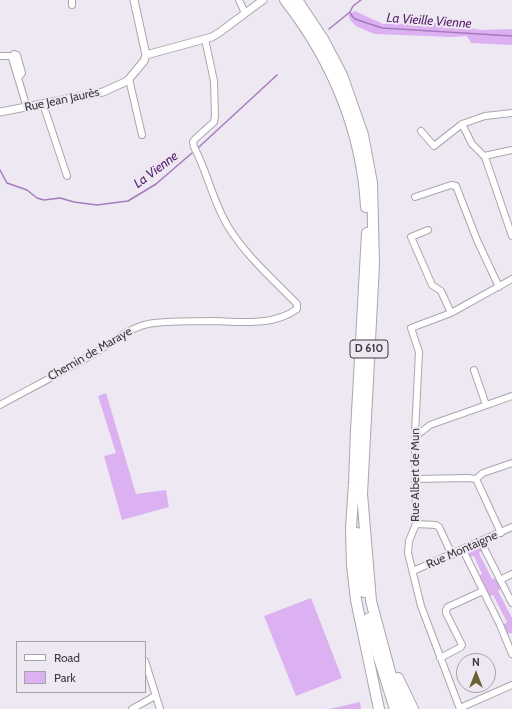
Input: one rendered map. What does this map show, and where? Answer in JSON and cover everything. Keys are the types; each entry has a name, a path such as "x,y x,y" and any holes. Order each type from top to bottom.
{"highway":[{"name":"D 610","path":"285,0 310,35 333,76 348,114 363,177 367,238 354,483 359,556 367,606 378,655 394,709"},
{"name":"D 610","path":"297,0 323,39 342,75 363,135 372,183 374,264 362,494 371,601 393,682 403,709"},
{"path":"354,483 351,528 354,583 359,619 379,709"},
{"path":"379,630 403,691 413,709"}],"street":[{"path":"134,0 146,55 205,39 220,32 263,0"},
{"path":"239,0 245,13"},
{"name":"Chemin de Maraye","path":"0,405 93,354 129,330 139,326 156,323 188,321 253,322 270,320 289,315 297,309 297,304 256,262 229,228 218,206 194,147 193,142 195,139 214,122 215,116 214,81 205,39"},
{"name":"Rue Jean Jaurès","path":"0,112 27,108 102,92 129,79 144,61 146,55"},
{"path":"0,56 10,56 12,58 27,108"},
{"path":"129,79 142,135"},
{"path":"43,104 67,176"},
{"path":"421,131 434,146 462,124 485,116 512,113"},
{"path":"462,124 472,144 484,156 512,236"},
{"path":"484,156 512,150"},
{"path":"415,197 451,186 456,186 477,240 499,287"},
{"path":"428,230 411,237 432,285 441,291 452,313 512,280"},
{"name":"Rue Albert de Mun","path":"452,313 410,328 419,352 415,418 416,524 409,542 408,553 421,606 460,709"},
{"path":"474,370 486,406"},
{"path":"415,418 423,425 430,425 512,396"},
{"path":"415,437 430,425"},
{"path":"415,479 476,479 483,473 512,463"},
{"path":"476,479 501,533"},
{"path":"416,524 436,525 439,527 452,555"},
{"name":"Rue Montaigne","path":"413,571 452,555 512,527"},
{"path":"481,542 512,603"},
{"path":"463,550 500,625 512,654"},
{"path":"500,580 512,574"},
{"path":"440,658 461,647 462,645 446,613 446,610 448,607 483,591"},
{"path":"146,664 160,709"},
{"path":"460,709 512,685"},
{"path":"132,709 155,696"}],"green space":[{"path":"355,11 383,24 442,23 481,30 512,29 512,45 471,43 467,36 452,37 374,34 356,26 351,21 348,15"},
{"path":"106,393 136,494 166,490 169,507 122,520 104,456 116,453 98,396"},
{"path":"478,547 482,551 479,553 492,579 497,578 502,588 498,591 512,618 512,633 507,634 503,625 507,622 493,595 489,597 478,576 482,574 474,556 470,557 469,551"},
{"path":"311,598 342,678 296,696 264,616"},
{"path":"360,702 361,709 329,709"}],"waterway":[{"name":"La Vienne","path":"329,29 350,12 353,6 361,0"},
{"name":"La Vieille Vienne","path":"350,12 355,19 382,28 512,36"},
{"name":"La Vienne","path":"199,147 277,75"},
{"name":"La Vienne","path":"0,170 7,183 27,190 37,198 44,200 60,198 74,202 97,205 128,201 156,184 192,153"}]}
